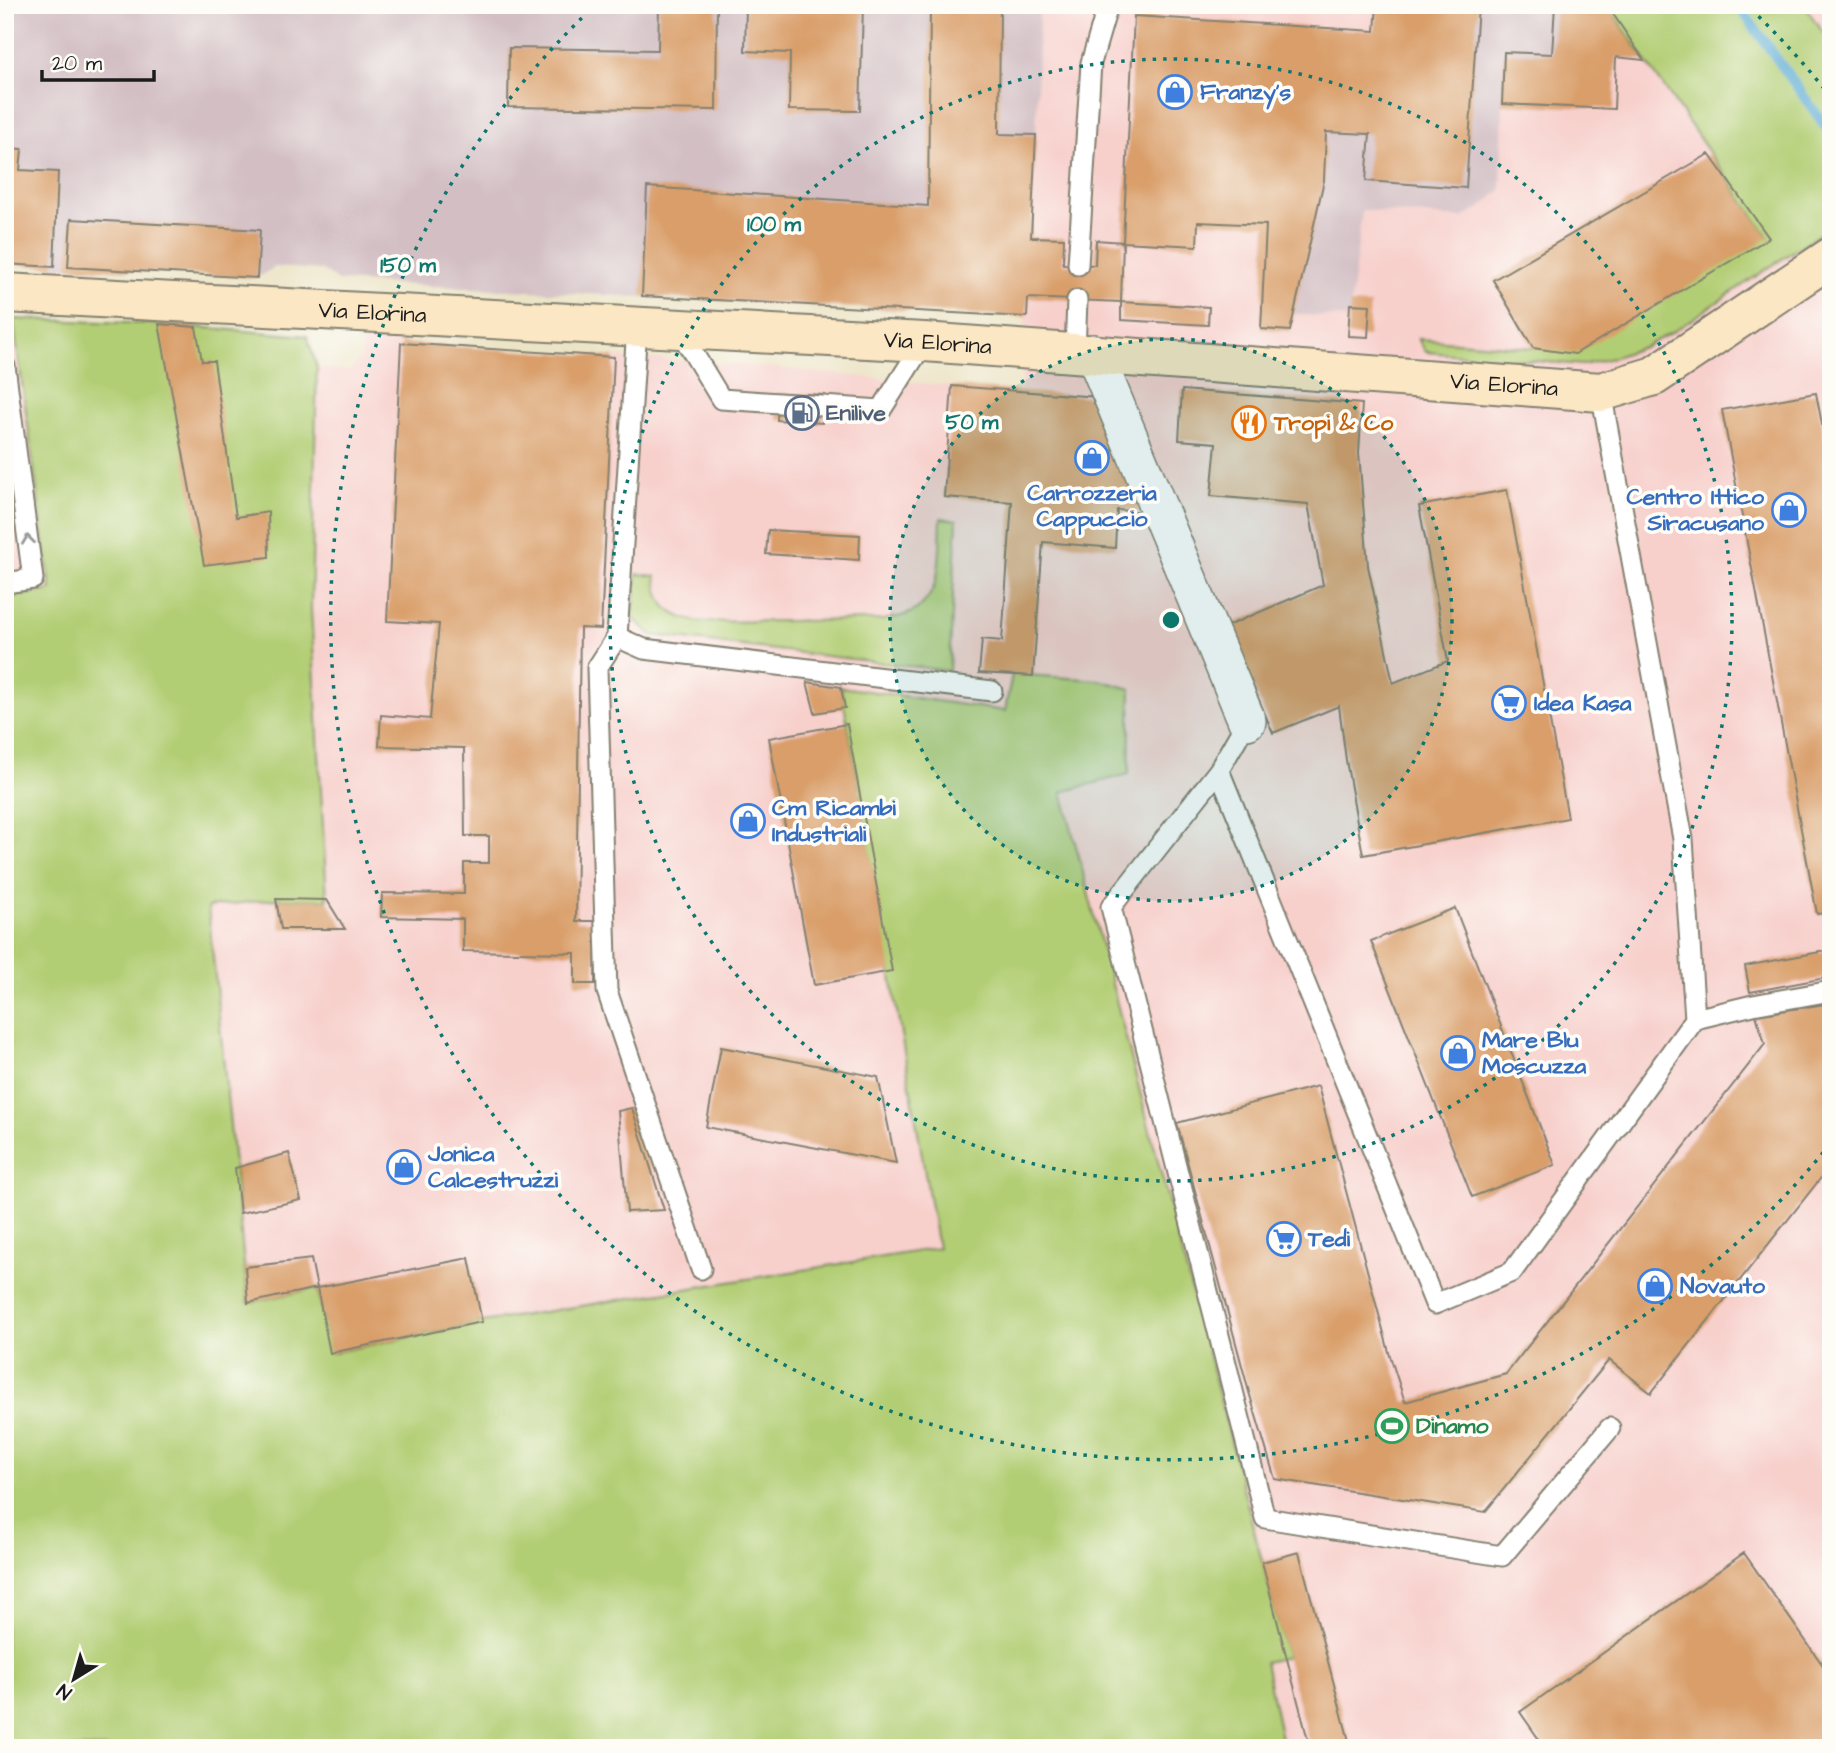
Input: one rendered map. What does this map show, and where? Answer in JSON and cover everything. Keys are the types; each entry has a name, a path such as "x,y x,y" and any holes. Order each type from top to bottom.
{"main road":[{"name":"Via Elorina","path":"5,293 924,342 1601,392 1654,376 1831,257"}],"street":[{"path":"1084,352 1247,721"}],"lane":[{"path":"1079,265 1091,63 1108,5"},
{"path":"1077,299 1084,352"},
{"path":"637,326 617,637 597,668 607,991 701,1269"},
{"path":"677,327 721,400 881,410 924,342"},
{"path":"5,366 33,579 5,583"},
{"path":"1219,770 1435,1304 1512,1272 1695,1019 1683,839 1601,392"},
{"path":"617,637 645,649 992,691"},
{"path":"1247,721 1219,770 1111,907 1265,1518 1502,1556 1611,1428"},
{"path":"1695,1019 1831,991"}],"shaded area":[{"path":"5,5 1039,5 1027,317 338,281 322,270 275,267 257,278 5,264"},
{"path":"1039,5 1607,5 1783,259 1831,226 1831,1748 5,1748 5,319 159,324 307,336 317,368 350,371 361,357 362,340 746,365 1021,391 1036,135"},
{"path":"1377,5 1607,5 1644,60 1504,53 1501,190 1480,208 1462,218 1362,210 1349,318 1294,314 1324,180 1331,28 1374,31"},
{"path":"1804,5 1831,5 1831,44"}],"green space":[{"path":"1607,5 1804,5 1831,44 1831,226 1673,332 1646,346 1612,358 1583,365 1426,352 1418,339 1533,348 1768,237"},
{"path":"13,319 159,324 307,336 317,368 311,609 327,900 276,899 208,907 248,1303 317,1288 331,1353 482,1322 938,1248 841,687 1005,711 1012,674 1099,680 1131,689 1129,774 1062,792 1287,1657 1265,1662 1283,1748 5,1748 5,598 51,590"},
{"path":"941,518 957,520 949,671 652,635 633,618 637,574 656,576 659,595 667,608 680,617 699,622 883,620 904,616 921,605 935,584 940,558"}],"building":[{"path":"659,5 717,5 716,110 508,107 509,48 658,50"},
{"path":"746,5 863,5 860,111 789,110 790,53 745,51"},
{"path":"930,5 1000,5 999,134 1036,135 1031,237 1064,238 1063,264 1095,265 1096,240 1123,242 1121,302 1028,298 1027,317 642,296 647,187 928,206"},
{"path":"1377,5 1478,5 1466,188 1366,181 1370,134 1326,132 1324,180 1290,331 1261,329 1266,225 1198,222 1197,246 1123,242 1134,16 1375,31"},
{"path":"1555,5 1607,5 1644,60 1616,57 1614,109 1502,104 1504,52 1552,54"},
{"path":"5,148 22,149 20,170 58,172 54,267 5,264"},
{"path":"1709,154 1769,238 1575,354 1533,348 1493,280"},
{"path":"71,219 260,230 257,278 68,267"},
{"path":"1121,302 1209,307 1208,325 1121,320"},
{"path":"1350,304 1370,305 1368,337 1348,336"},
{"path":"159,324 196,327 202,361 214,361 236,517 268,512 269,557 204,565"},
{"path":"401,343 614,357 601,629 580,628 576,921 596,921 595,984 575,984 575,953 463,951 463,919 381,917 382,893 464,894 464,863 489,863 489,836 465,836 464,748 379,746 381,715 430,719 439,624 387,621"},
{"path":"952,386 1098,397 1147,512 1117,510 1115,548 1043,542 1033,676 979,673 982,639 1002,641 1012,502 944,497"},
{"path":"1182,390 1362,404 1359,453 1368,566 1393,683 1448,661 1419,506 1507,490 1568,818 1363,855 1339,706 1273,733 1227,626 1323,585 1308,504 1211,496 1216,443 1179,440"},
{"path":"778,393 824,395 822,423 777,420"},
{"path":"1816,393 1831,471 1831,912 1817,914 1722,410"},
{"path":"768,530 860,535 859,560 766,554"},
{"path":"807,682 841,687 845,708 815,713"},
{"path":"847,724 892,971 814,985 769,738"},
{"path":"276,899 327,900 345,929 281,929"},
{"path":"1455,908 1555,1165 1472,1197 1371,941"},
{"path":"1831,950 1831,977 1750,992 1745,966"},
{"path":"1831,1003 1831,1165 1651,1393 1609,1360 1485,1512 1275,1479 1177,1123 1318,1086 1390,1356 1405,1402 1506,1374 1765,1044 1756,1015"},
{"path":"721,1047 878,1077 896,1163 706,1127"},
{"path":"632,1108 664,1210 627,1212 618,1111"},
{"path":"289,1153 301,1200 240,1213 235,1168"},
{"path":"469,1258 482,1322 330,1353 317,1288"},
{"path":"311,1259 317,1288 248,1303 245,1267"},
{"path":"1299,1552 1349,1741 1324,1748 1310,1748 1262,1562"},
{"path":"1744,1553 1831,1677 1831,1748 1545,1748 1520,1712"}],"waterway":[{"path":"1738,5 1831,134"}],"place":[{"name":"Franzy's","path":"1175,92"},
{"name":"Enilive","path":"802,413"},
{"name":"Tropi & Co","path":"1249,423"},
{"name":"Carrozzeria Cappuccio","path":"1092,458"},
{"name":"Centro Ittico Siracusano","path":"1789,510"},
{"name":"Idea Kasa","path":"1509,703"},
{"name":"Cm Ricambi Industriali","path":"748,821"},
{"name":"Mare Blu Moscuzza","path":"1458,1053"},
{"name":"Jonica Calcestruzzi","path":"404,1167"},
{"name":"Tedi","path":"1284,1239"},
{"name":"Novauto","path":"1655,1286"},
{"name":"Dinamo","path":"1392,1426"}]}
